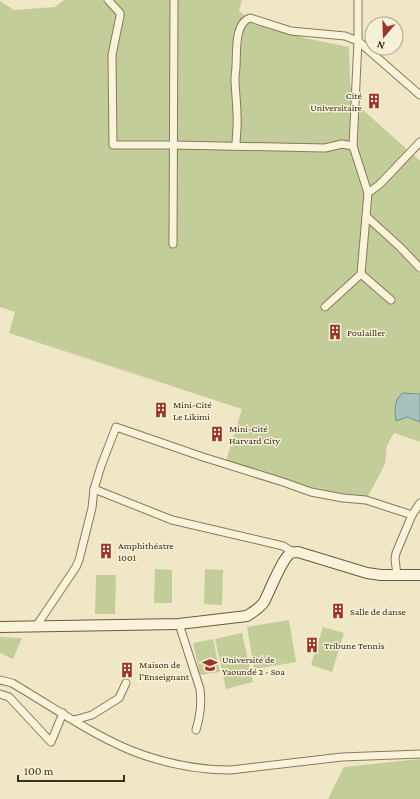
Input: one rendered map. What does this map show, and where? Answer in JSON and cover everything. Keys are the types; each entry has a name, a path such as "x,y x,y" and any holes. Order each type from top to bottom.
{"street":[{"path":"108,0 120,13 112,55 113,145 324,148 342,144 353,146"},
{"path":"173,244 174,0"},
{"path":"325,307 361,274 368,193 353,146 358,41 358,0"},
{"path":"236,146 237,117 235,76 238,33 240,27 247,19 250,18 291,31 344,36 358,41 420,94"},
{"path":"368,193 380,184 420,142"},
{"path":"367,217 400,247 420,268"},
{"path":"361,274 391,300"},
{"path":"37,625 76,567 79,560 92,508 94,489 116,427 311,492 343,498 366,500 412,515"},
{"path":"94,489 172,520 283,546 293,552 298,552 367,573 381,575 420,575"},
{"path":"397,575 395,559 396,552 412,515 420,503"},
{"path":"0,627 37,625 179,624 247,616 255,611 264,602 280,568 293,552"},
{"path":"179,624 200,689 201,699 199,721 196,730"},
{"path":"0,680 12,683 74,720 129,750 184,766 212,770 231,770 342,757 420,754"},
{"path":"74,720 92,715 119,698 126,683"},
{"path":"0,694 9,697 51,742 63,713"}],"green space":[{"path":"64,0 242,0 239,11 252,22 305,38 349,47 350,81 353,101 420,161 420,394 414,393 407,417 420,422 420,442 394,433 387,445 385,464 366,500 343,498 225,464 242,409 9,333 15,312 0,307 0,1 14,10 55,7"},
{"path":"155,569 172,570 172,603 154,603"},
{"path":"205,569 223,570 222,605 204,604"},
{"path":"96,575 116,575 115,614 95,614"},
{"path":"289,620 296,662 254,669 247,627"},
{"path":"323,627 344,633 332,672 311,665"},
{"path":"242,633 253,682 226,689 215,639"},
{"path":"0,637 22,638 13,659 0,653"},
{"path":"213,639 220,672 200,675 193,643"},
{"path":"420,759 420,799 328,799 344,767"}],"water":[{"path":"403,393 420,394 420,422 407,417 396,421 396,402"}],"place":[{"name":"Cité Universitaire","path":"374,101"},
{"name":"Poulailler","path":"335,332"},
{"name":"Mini-Cité Le Likimi","path":"161,410"},
{"name":"Mini-Cité Harvard City","path":"217,434"},
{"name":"Amphithéatre 1001","path":"106,551"},
{"name":"Salle de danse","path":"338,611"},
{"name":"Tribune Tennis","path":"312,645"},
{"name":"Université de Yaoundé 2 - Soa","path":"210,665"},
{"name":"Maison de l'Enseignant","path":"127,670"}]}
